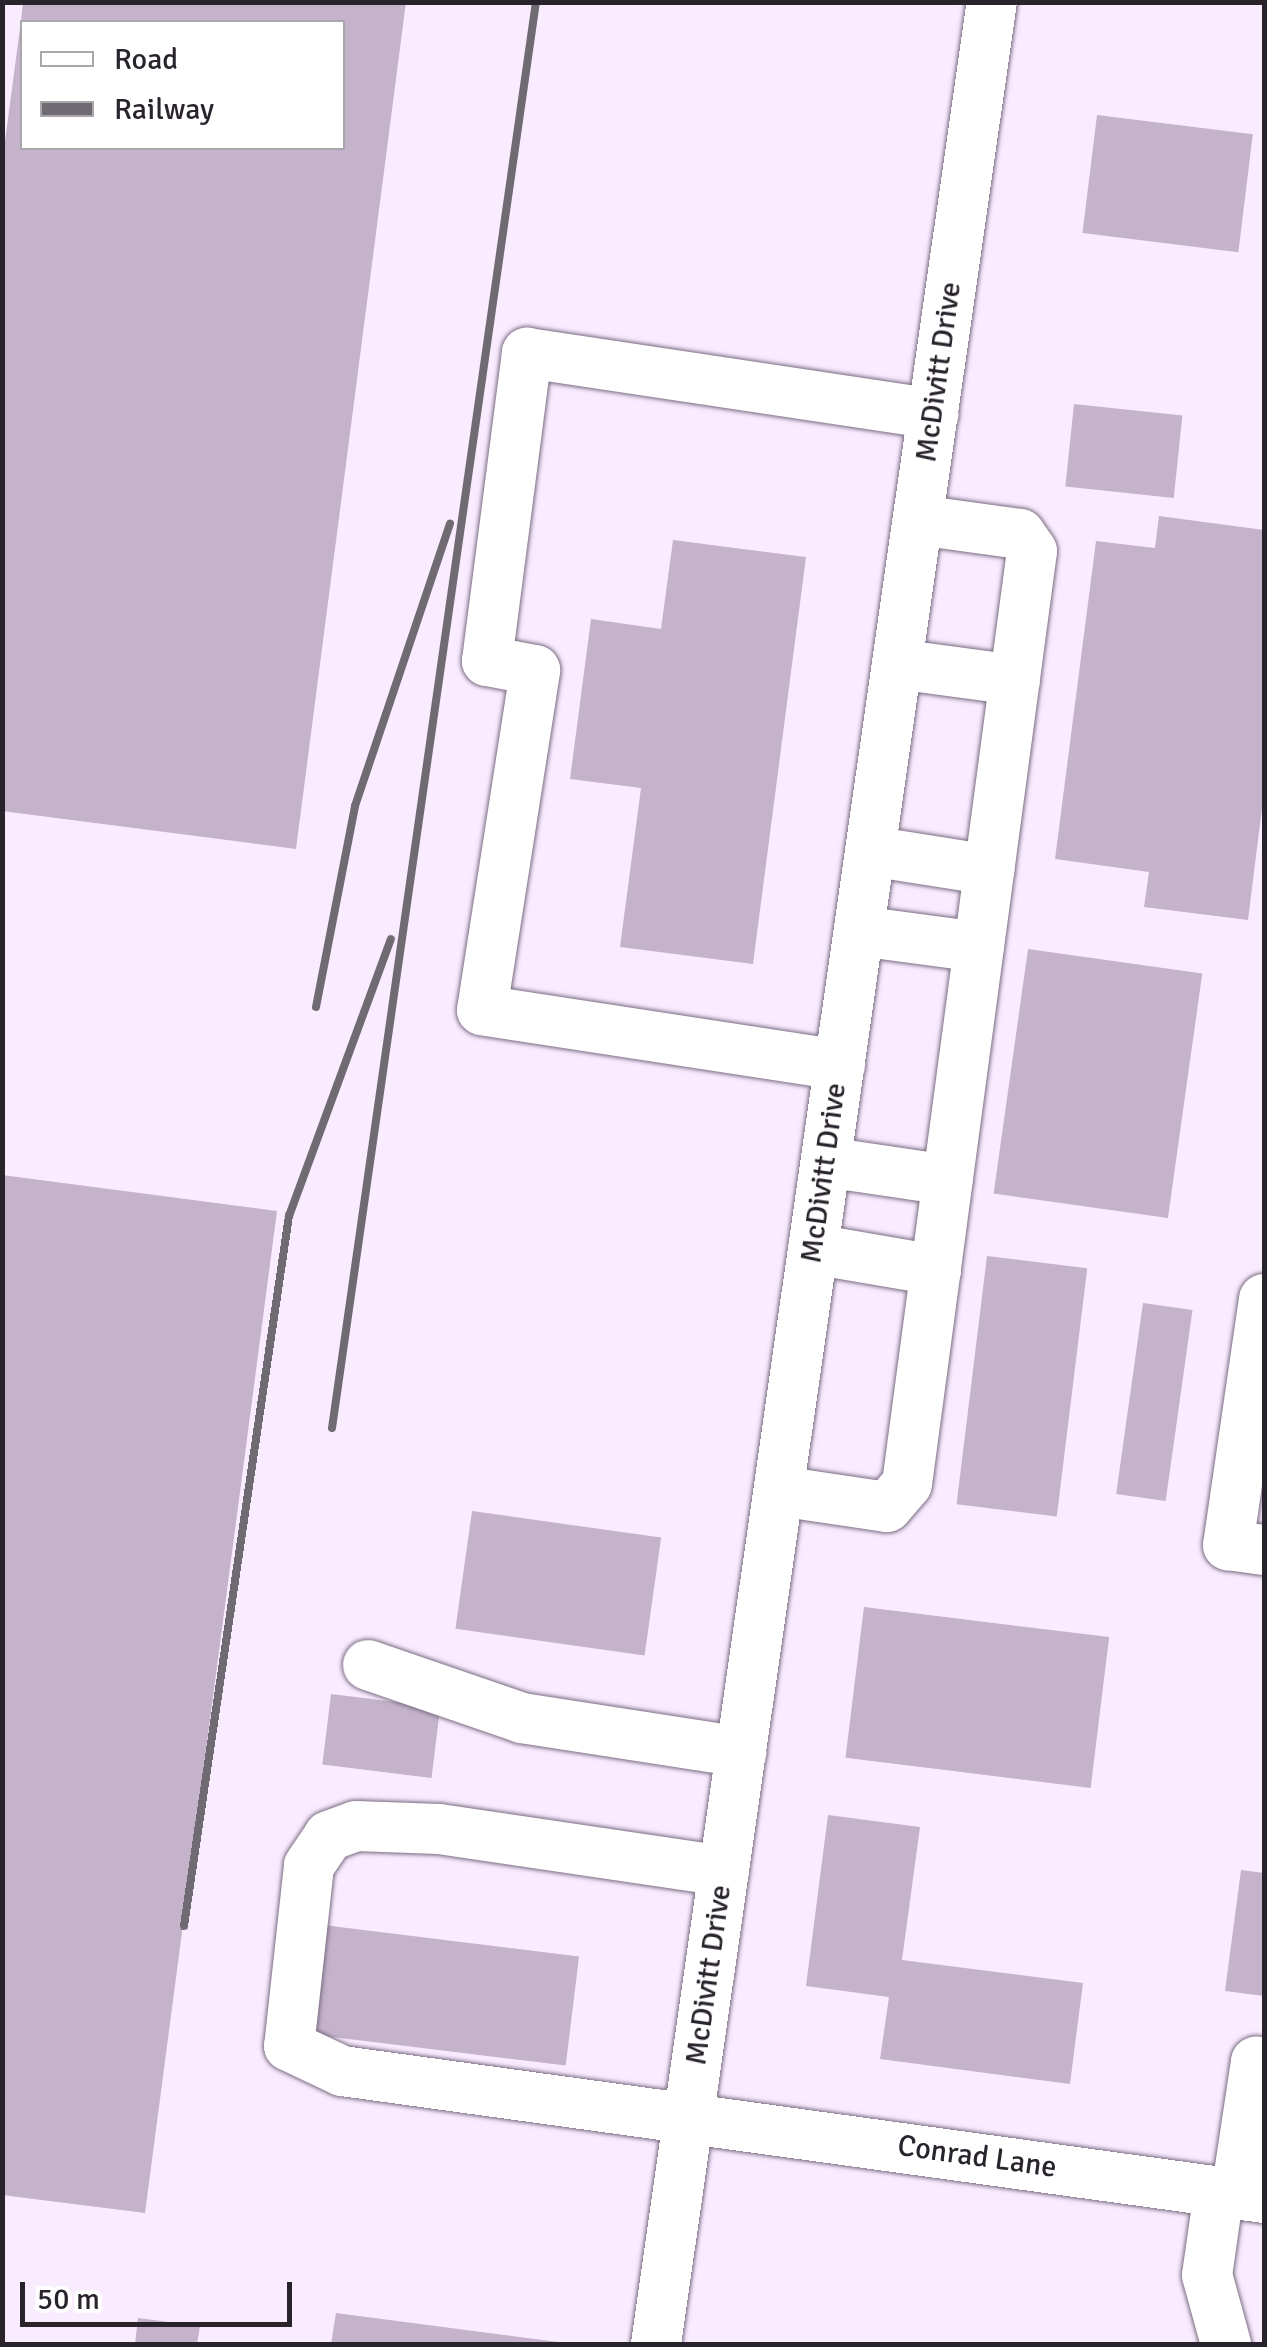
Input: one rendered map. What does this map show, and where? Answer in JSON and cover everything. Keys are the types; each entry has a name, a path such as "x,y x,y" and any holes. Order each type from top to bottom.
{"street":[{"name":"McDivitt Drive","path":"656,2344 992,2"},
{"path":"840,1065 482,1010 535,670 486,662 527,353 933,414"},
{"path":"778,1491 887,1506 907,1484 1032,551 1020,534 918,520"},
{"path":"897,664 1015,680"},
{"path":"870,852 990,870"},
{"path":"859,931 979,947"},
{"path":"826,1162 948,1180"},
{"path":"813,1249 936,1270"},
{"path":"1264,1299 1228,1546 1264,1550"},
{"path":"368,1664 522,1718 741,1752"},
{"name":"Conrad Lane","path":"724,1872 439,1829 356,1826 330,1836 309,1866 289,2016 290,2046 308,2062 1240,2195"},
{"path":"1226,2344 1208,2275 1240,2195 1256,2062 1264,2063"}],"shaded area":[{"path":"3,3 1264,3 1264,2344 3,2344"}],"building":[{"path":"23,2 406,2 296,849 2,811 2,164 20,28 20,150 345,150 345,20 21,20"},
{"path":"1097,115 1253,134 1238,252 1082,233"},
{"path":"1074,404 1182,415 1174,498 1065,487"},
{"path":"1159,516 1264,530 1264,792 1248,920 1144,907 1149,872 1055,859 1096,541 1155,548"},
{"path":"673,540 806,557 753,964 620,947 641,788 570,779 591,619 661,629"},
{"path":"1028,949 1202,973 1168,1218 994,1194"},
{"path":"2,1175 277,1211 145,2213 2,2195"},
{"path":"987,1256 1087,1268 1057,1516 957,1504"},
{"path":"1143,1303 1193,1310 1166,1501 1116,1494"},
{"path":"472,1511 661,1538 645,1655 455,1629"},
{"path":"864,1607 1109,1637 1091,1788 845,1758"},
{"path":"331,1694 440,1707 432,1778 322,1764"},
{"path":"828,1815 920,1827 902,1960 1083,1983 1070,2084 880,2059 889,1997 806,1986"},
{"path":"1241,1870 1264,1873 1264,1996 1225,1991"},
{"path":"323,1925 579,1956 566,2066 310,2034"},
{"path":"336,2313 558,2342 558,2344 331,2344"},
{"path":"138,2318 200,2326 197,2344 135,2344"}],"railway":[{"path":"332,1428 536,2"},
{"path":"316,1007 355,806 450,524"},
{"path":"184,1926 289,1216 391,939"}]}
